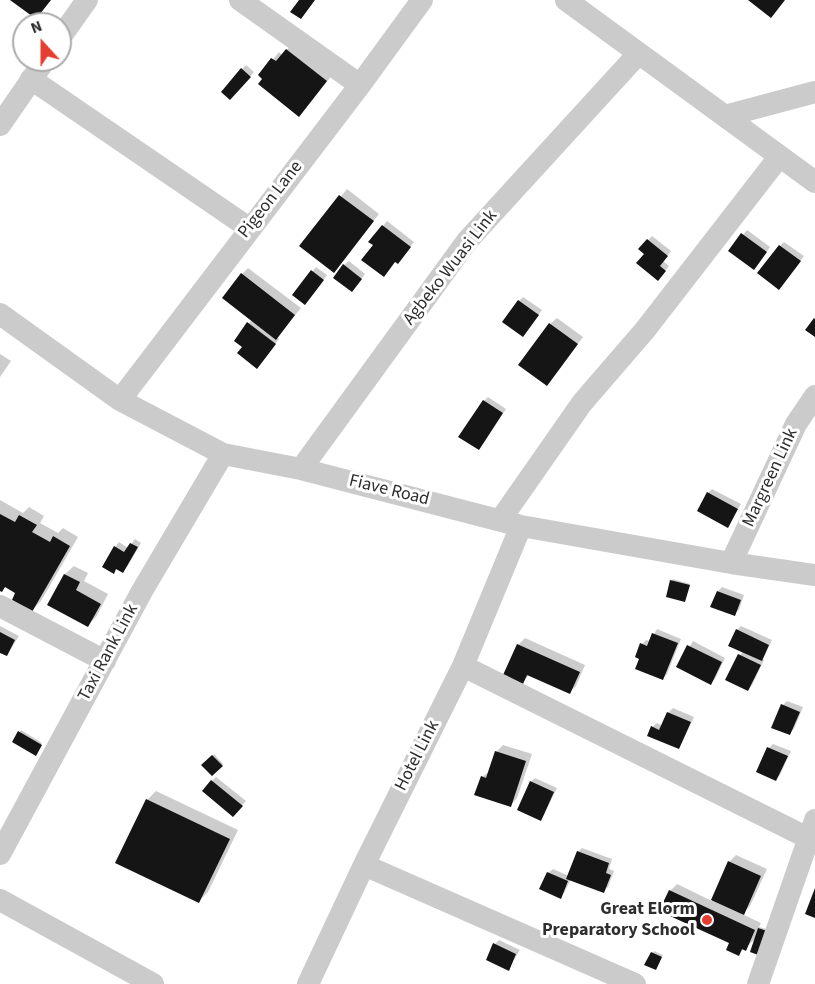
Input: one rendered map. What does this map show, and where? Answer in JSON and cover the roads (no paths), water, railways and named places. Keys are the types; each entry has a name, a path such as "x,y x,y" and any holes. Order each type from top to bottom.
{"street":[{"path":"72,21 87,0"},
{"path":"240,0 360,85"},
{"name":"Pigeon Lane","path":"120,400 422,0"},
{"path":"566,0 815,182"},
{"name":"Agbeko Wuasi Link","path":"301,469 467,241 639,52"},
{"path":"0,125 37,72"},
{"path":"31,80 249,228"},
{"path":"725,116 815,92"},
{"name":"Hotel Link","path":"308,984 364,865 463,666 511,522 582,404 645,330 779,157"},
{"name":"Fiave Road","path":"0,314 120,400 223,454 301,469 511,522 731,563 815,575"},
{"name":"Margreen Link","path":"731,563 796,424 815,396"},
{"name":"Taxi Rank Link","path":"0,854 142,591 223,454"},
{"path":"0,606 105,661"},
{"path":"463,666 812,829 758,984"},
{"path":"364,865 635,984"},
{"path":"0,900 153,984"}],"place":[{"name":"Great Elorm Preparatory School","path":"707,920"}]}
